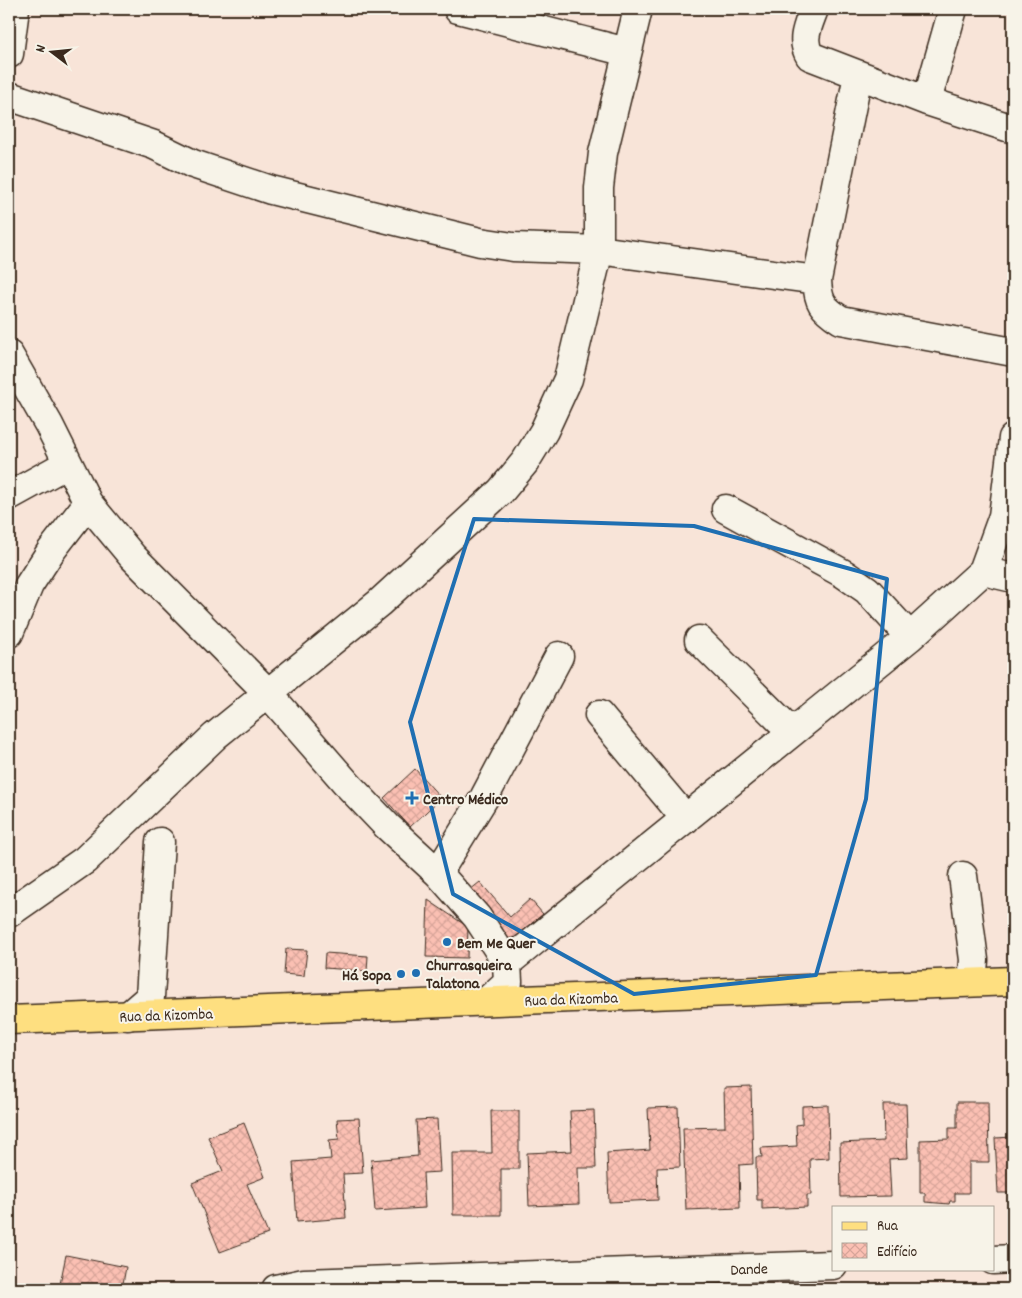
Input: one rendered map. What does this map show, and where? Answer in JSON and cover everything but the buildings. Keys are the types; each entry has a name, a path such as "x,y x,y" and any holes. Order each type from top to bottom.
{"main road":[{"name":"Rua da Kizomba","path":"9,1020 1013,981"}],"street":[{"path":"9,54 15,9"},
{"path":"458,9 627,52"},
{"path":"9,913 85,860 215,736 379,603 501,491 525,462 544,431 568,378 599,250 599,188 603,153 638,9"},
{"path":"814,9 804,38 805,48 810,56 927,101 1013,129"},
{"path":"927,101 953,9"},
{"path":"858,75 817,280 818,299 828,312 841,320 1013,352"},
{"path":"9,96 154,145 193,164 271,190 480,242 514,247 599,250 817,280"},
{"path":"9,355 49,425 88,503 132,556 267,692 348,785 387,826 438,873 477,917 507,963 508,982 487,1001"},
{"path":"507,963 910,637 983,571 1003,516 1013,438"},
{"path":"9,496 67,464"},
{"path":"9,634 30,584 51,551 88,503"},
{"path":"726,509 844,574 867,590 910,637"},
{"path":"983,571 1013,578"},
{"path":"699,640 792,732"},
{"path":"438,873 484,798 559,656"},
{"path":"599,715 686,818"},
{"path":"128,1016 150,997 160,842"},
{"path":"963,876 974,960 972,982"},
{"path":"994,1260 1013,1259"},
{"name":"Dande","path":"276,1289 304,1283 832,1265"}],"highlighted area":[{"path":"474,519 694,526 887,579 866,799 816,975 634,994 453,894 410,722"}],"place":[{"name":"Centro Médico","path":"412,798"},
{"name":"Bem Me Quer","path":"447,942"},
{"name":"Churrasqueira Talatona","path":"416,973"},
{"name":"Há Sopa","path":"401,974"}]}
